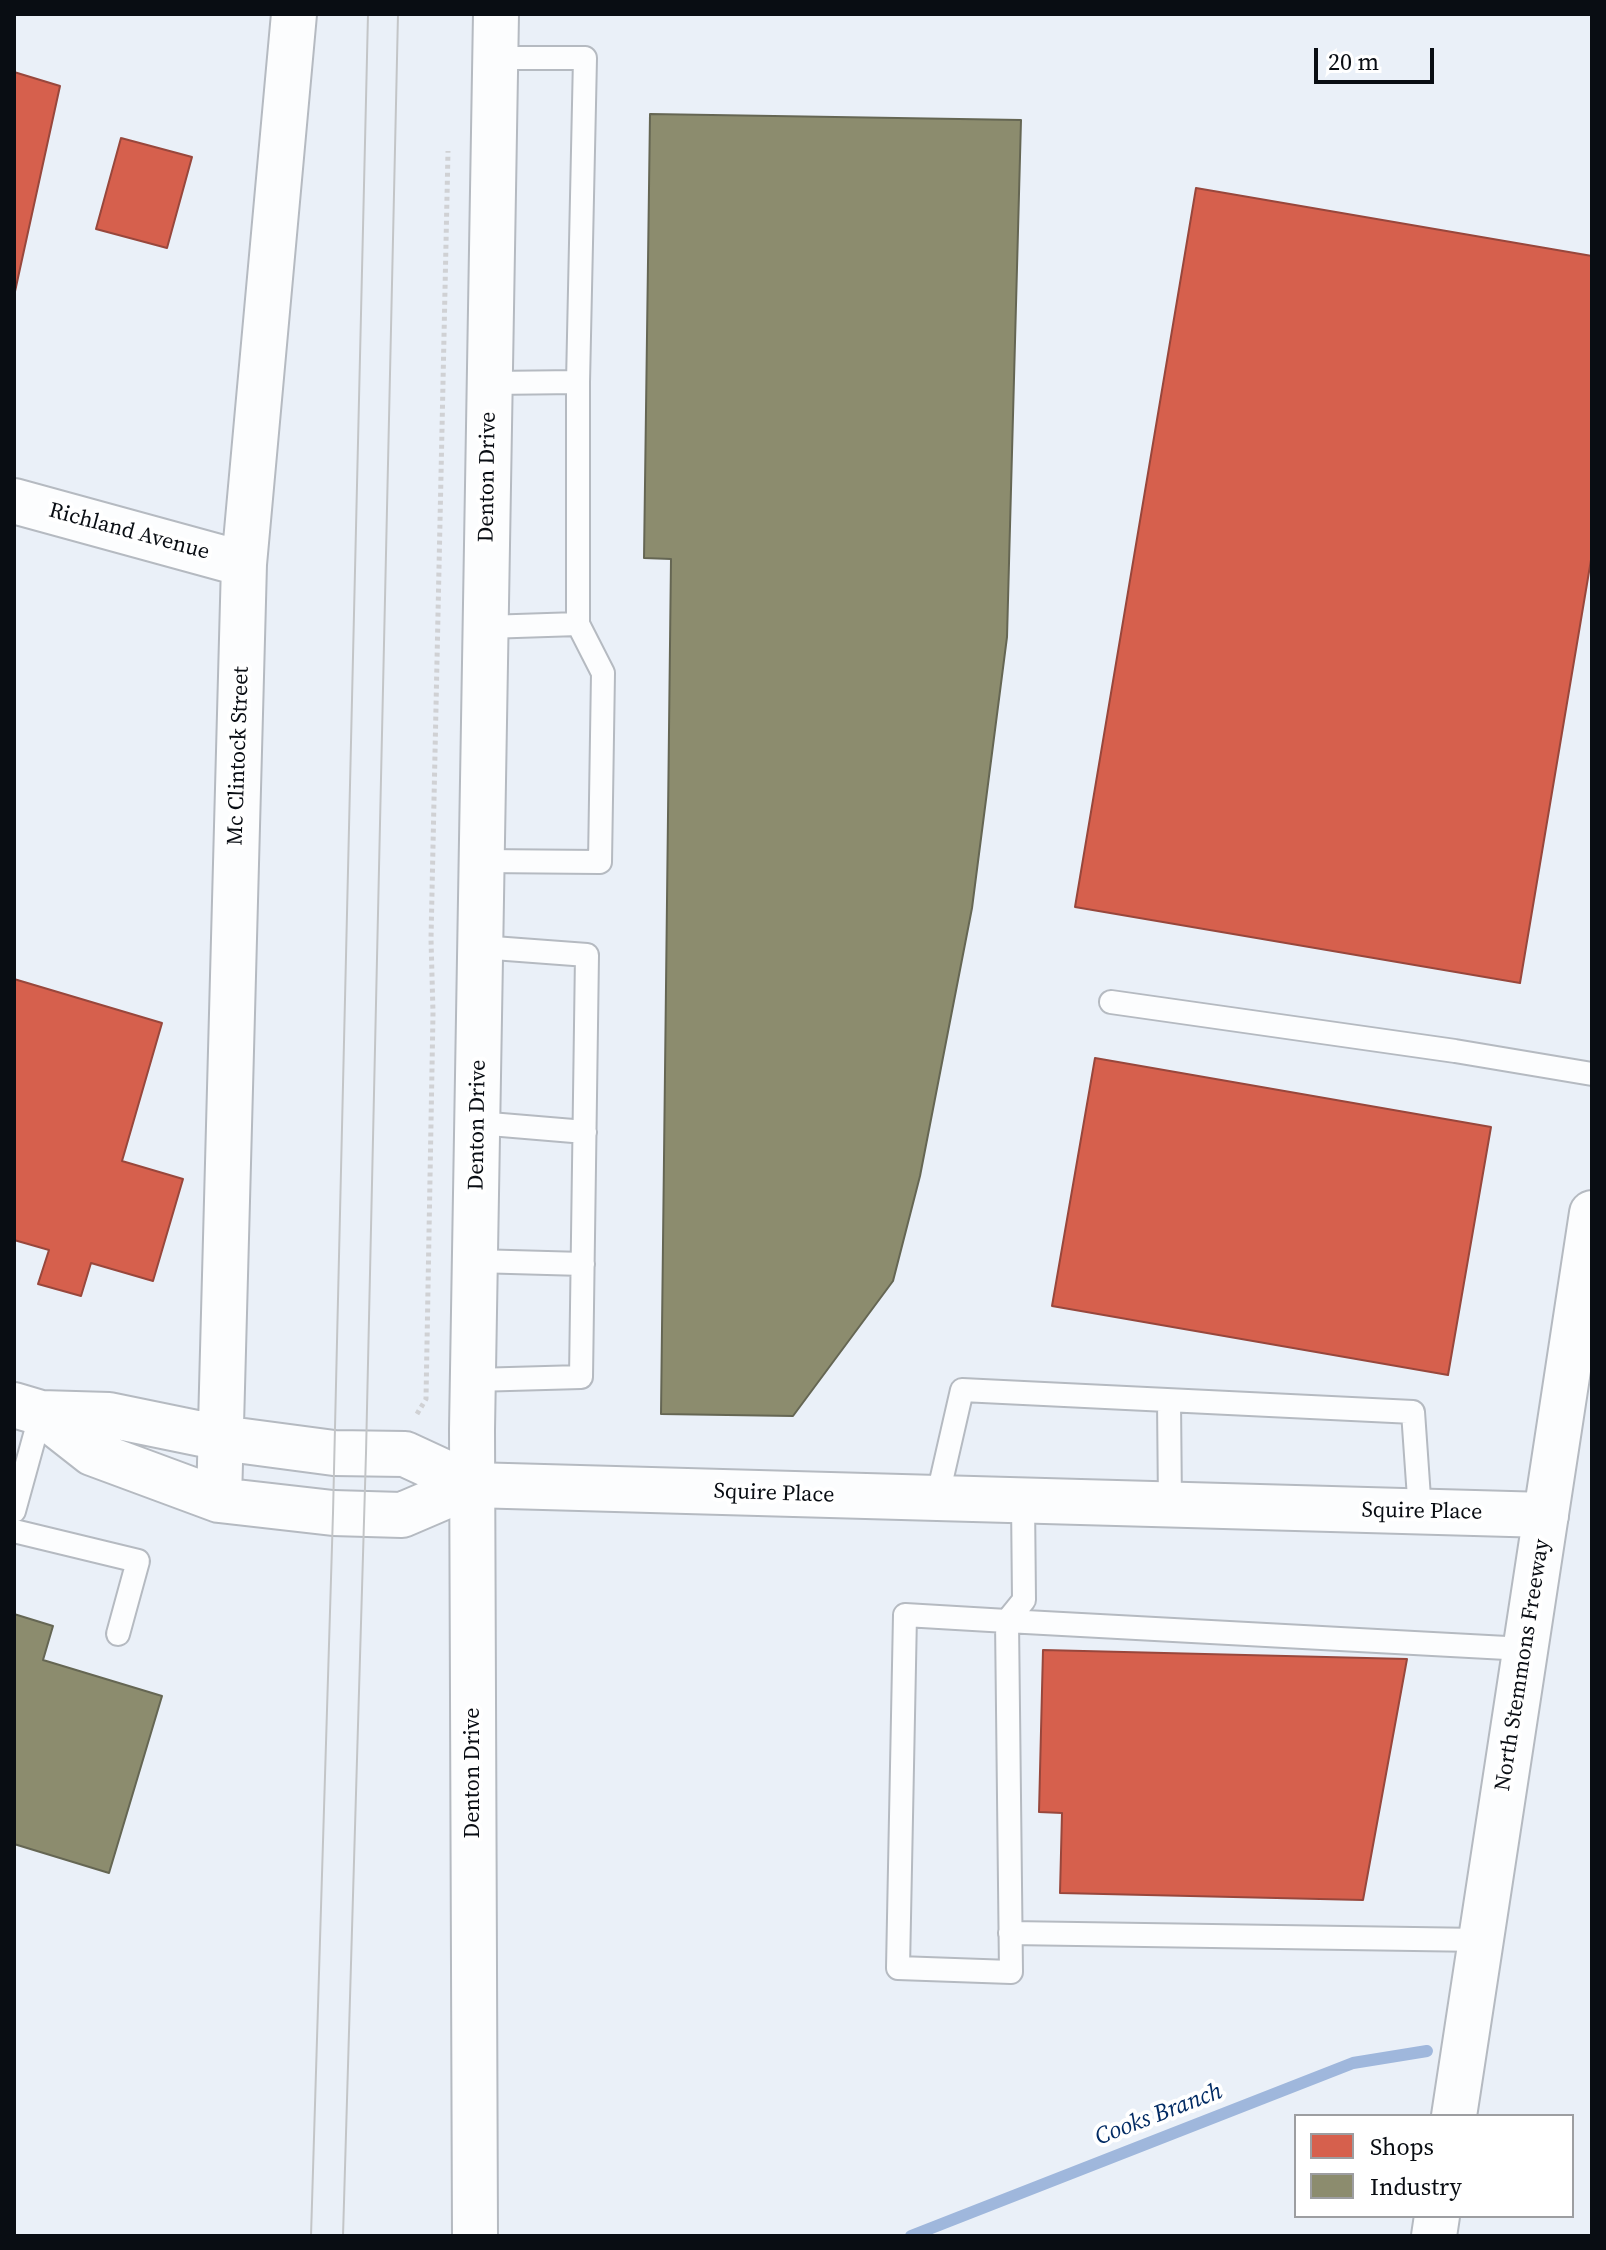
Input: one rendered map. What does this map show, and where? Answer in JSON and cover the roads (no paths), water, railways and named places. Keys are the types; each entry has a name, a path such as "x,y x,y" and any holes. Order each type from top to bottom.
{"street":[{"name":"Mc Clintock Street","path":"219,1500 244,564 294,14"},
{"name":"Denton Drive","path":"475,2235 472,1485 496,14"},
{"name":"Richland Avenue","path":"14,501 244,564"},
{"name":"North Stemmons Freeway","path":"1454,2114 1592,1213"},
{"name":"Squire Place","path":"28,1409 109,1415 221,1438 334,1453 405,1454 472,1485 1546,1515"},
{"path":"28,1409 92,1453 219,1500 333,1513 402,1515 472,1485"}],"lane":[{"path":"482,861 600,862 603,673 578,624 578,382 585,58 494,58"},
{"path":"490,383 578,382"},
{"path":"486,627 578,624"},
{"path":"474,1380 581,1377 585,1132 587,955 480,947"},
{"path":"1111,1002 1455,1051 1592,1074"},
{"path":"478,1123 585,1132"},
{"path":"475,1261 583,1264"},
{"path":"937,1499 962,1390 1413,1412 1420,1512"},
{"path":"1169,1401 1170,1505"},
{"path":"14,1511 28,1409"},
{"path":"1023,1501 1024,1600 1007,1621 1011,1972 898,1968 905,1615 1007,1621 1525,1649"},
{"path":"14,1531 138,1561 118,1634"},
{"path":"1010,1933 1481,1940"}],"waterway":[{"name":"Cooks Branch","path":"911,2236 1353,2063 1427,2051"}],"tram line":[{"path":"311,2236 333,1513 368,14"},
{"path":"343,2236 366,1453 398,14"}]}
